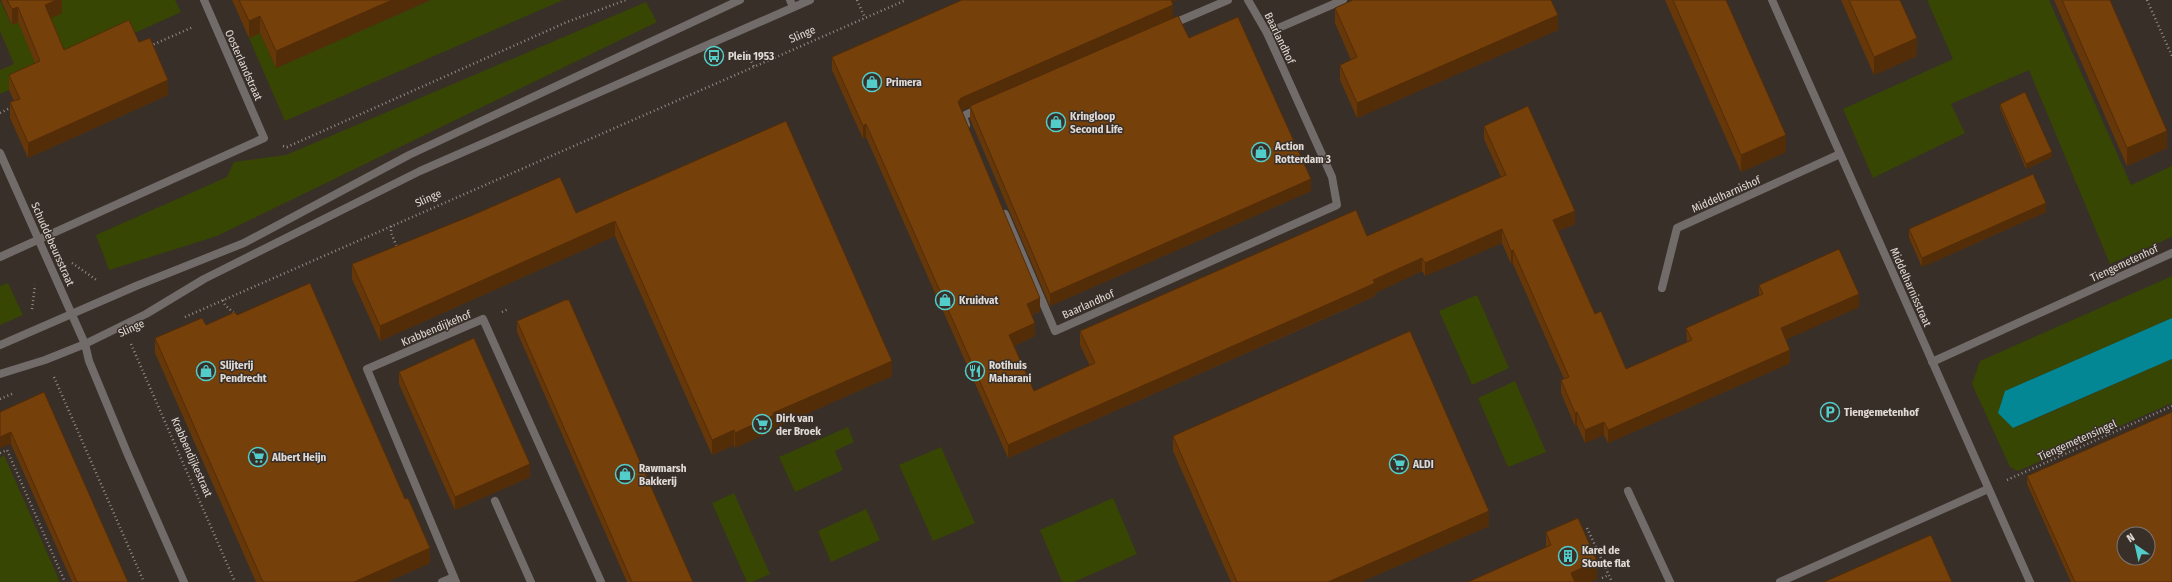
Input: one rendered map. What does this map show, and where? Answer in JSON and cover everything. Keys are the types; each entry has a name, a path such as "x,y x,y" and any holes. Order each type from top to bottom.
{"street":[{"name":"Oosterlandstraat","path":"204,0 264,138"},
{"path":"0,345 244,243 409,155 740,0"},
{"name":"Slinge","path":"0,374 46,360 85,344 146,314 204,279 420,172 792,4 810,0"},
{"path":"1163,28 1228,0"},
{"name":"Baarlandhof","path":"1003,209 1055,331 1337,205 1332,177 1267,33 1248,0"},
{"path":"1267,33 1343,0"},
{"name":"Middelharnisstraat","path":"1772,0 2030,582"},
{"path":"969,130 963,116 991,103"},
{"path":"0,257 264,138"},
{"name":"Schuddebeursstraat","path":"0,152 85,344"},
{"name":"Middelharnishof","path":"1662,288 1677,228 1840,154"},
{"name":"Tiengemetenhof","path":"1932,362 2172,253"},
{"name":"Krabbendijkehof","path":"455,580 367,370 483,320 601,582"},
{"path":"85,344 89,360 128,455 184,582"},
{"path":"1780,582 1988,489"},
{"path":"1628,491 1670,582"},
{"path":"495,501 531,582"},
{"path":"442,582 455,580"}],"path":[{"path":"264,138 287,147 567,22 626,0"},
{"path":"858,0 866,18"},
{"name":"Slinge","path":"180,319 906,0"},
{"path":"2148,0 2172,56"},
{"path":"146,48 212,19"},
{"path":"816,40 819,44"},
{"path":"0,113 15,106"},
{"path":"391,226 390,233 400,254"},
{"path":"223,300 225,305 237,315"},
{"name":"Krabbendijkestraat","path":"129,341 235,582"},
{"path":"47,379 89,360"},
{"path":"54,376 144,582"},
{"path":"0,399 20,390"},
{"name":"Tiengemetensingel","path":"1988,489 2172,406"},
{"path":"0,453 7,450 65,582"},
{"path":"1588,528 1612,582"},
{"path":"1602,578 1609,575"}],"green space":[{"path":"0,0 11,24 18,22 24,36 56,0 175,0 181,12 0,94 0,70 14,64 0,31"},
{"path":"431,0 563,0 285,121 249,38 260,33 276,68"},
{"path":"1927,0 2049,0 2131,185 2172,166 2172,237 2110,264 2029,70 1951,104 1965,133 1873,178 1843,109 1953,59"},
{"path":"646,2 657,22 217,236 109,270 96,235 227,177 234,162 286,155"},
{"path":"2172,276 2172,318 2005,391 2014,428 2172,359 2172,403 2018,471 2010,467 1972,384 1980,361"},
{"path":"8,283 23,315 0,325 0,286"},
{"path":"1477,295 1509,368 1472,385 1439,311"},
{"path":"1515,381 1546,452 1508,467 1478,398"},
{"path":"848,427 854,442 835,451 843,470 795,492 779,457"},
{"path":"941,447 975,523 933,541 899,465"},
{"path":"4,455 60,582 0,582 0,458"},
{"path":"734,493 770,574 752,582 747,582 712,503"},
{"path":"1113,498 1137,554 1074,582 1062,582 1040,530"},
{"path":"866,509 880,540 831,562 818,531"}],"water":[{"path":"2172,318 2172,359 2013,428 1998,413 2005,391"}],"building":[{"path":"7,0 57,0 45,5 64,50 129,20 139,42 150,38 168,80 28,143 10,102 20,99 9,75 40,61 18,7 12,9"},
{"path":"239,0 392,0 276,51 260,16 249,21"},
{"path":"962,0 1171,0 1173,5 961,98 958,102 1040,298 1027,304 1035,323 1009,335 1034,391 1095,363 1080,331 1356,210 1367,236 1506,175 1484,126 1528,106 1575,211 1553,220 1595,314 1601,311 1626,369 1692,340 1686,328 1763,294 1759,285 1839,249 1859,294 1781,328 1790,350 1608,430 1604,422 1585,430 1577,412 1575,413 1561,380 1569,377 1513,250 1511,251 1502,229 1425,263 1422,258 1373,280 1375,283 1351,294 1008,445 866,124 863,126 832,57"},
{"path":"1353,0 1551,0 1558,15 1357,103 1340,65 1357,57 1335,8"},
{"path":"1673,0 1726,0 1786,135 1741,155"},
{"path":"1849,0 1900,0 1917,38 1874,57"},
{"path":"2062,0 2110,0 2167,131 2127,148"},
{"path":"1178,16 1189,38 1238,17 1311,179 1050,294 970,106"},
{"path":"2025,92 2052,152 2026,164 2000,104"},
{"path":"786,121 892,361 773,413 774,415 735,433 734,430 712,440 615,221 380,326 352,264 473,215 560,177 576,213"},
{"path":"2033,174 2046,203 1922,258 1909,229"},
{"path":"310,283 405,499 408,498 430,548 354,582 263,582 155,338 202,318 206,325 235,312 237,315"},
{"path":"565,300 569,300 693,582 632,582 517,321"},
{"path":"1410,331 1489,511 1328,582 1237,582 1173,436"},
{"path":"474,338 530,464 455,497 399,372"},
{"path":"44,392 128,582 77,582 11,432 0,437 0,412"},
{"path":"2172,412 2172,582 2075,582 2027,476"},
{"path":"1578,518 1597,561 1571,573 1575,582 1468,582 1551,545 1546,532"},
{"path":"1931,535 1952,582 1824,582"}],"place":[{"name":"Plein 1953","path":"714,56"},
{"name":"Primera","path":"872,82"},
{"name":"Kringloop Second Life","path":"1056,122"},
{"name":"Action Rotterdam 3","path":"1261,152"},
{"name":"Kruidvat","path":"945,300"},
{"name":"Slijterij Pendrecht","path":"206,371"},
{"name":"Rotihuis Maharani","path":"975,371"},
{"name":"Tiengemetenhof","path":"1830,412"},
{"name":"Dirk van der Broek","path":"762,424"},
{"name":"Albert Heijn","path":"258,457"},
{"name":"ALDI","path":"1399,464"},
{"name":"Rawmarsh Bakkerij","path":"625,474"},
{"name":"Karel de Stoute flat","path":"1568,556"}]}
